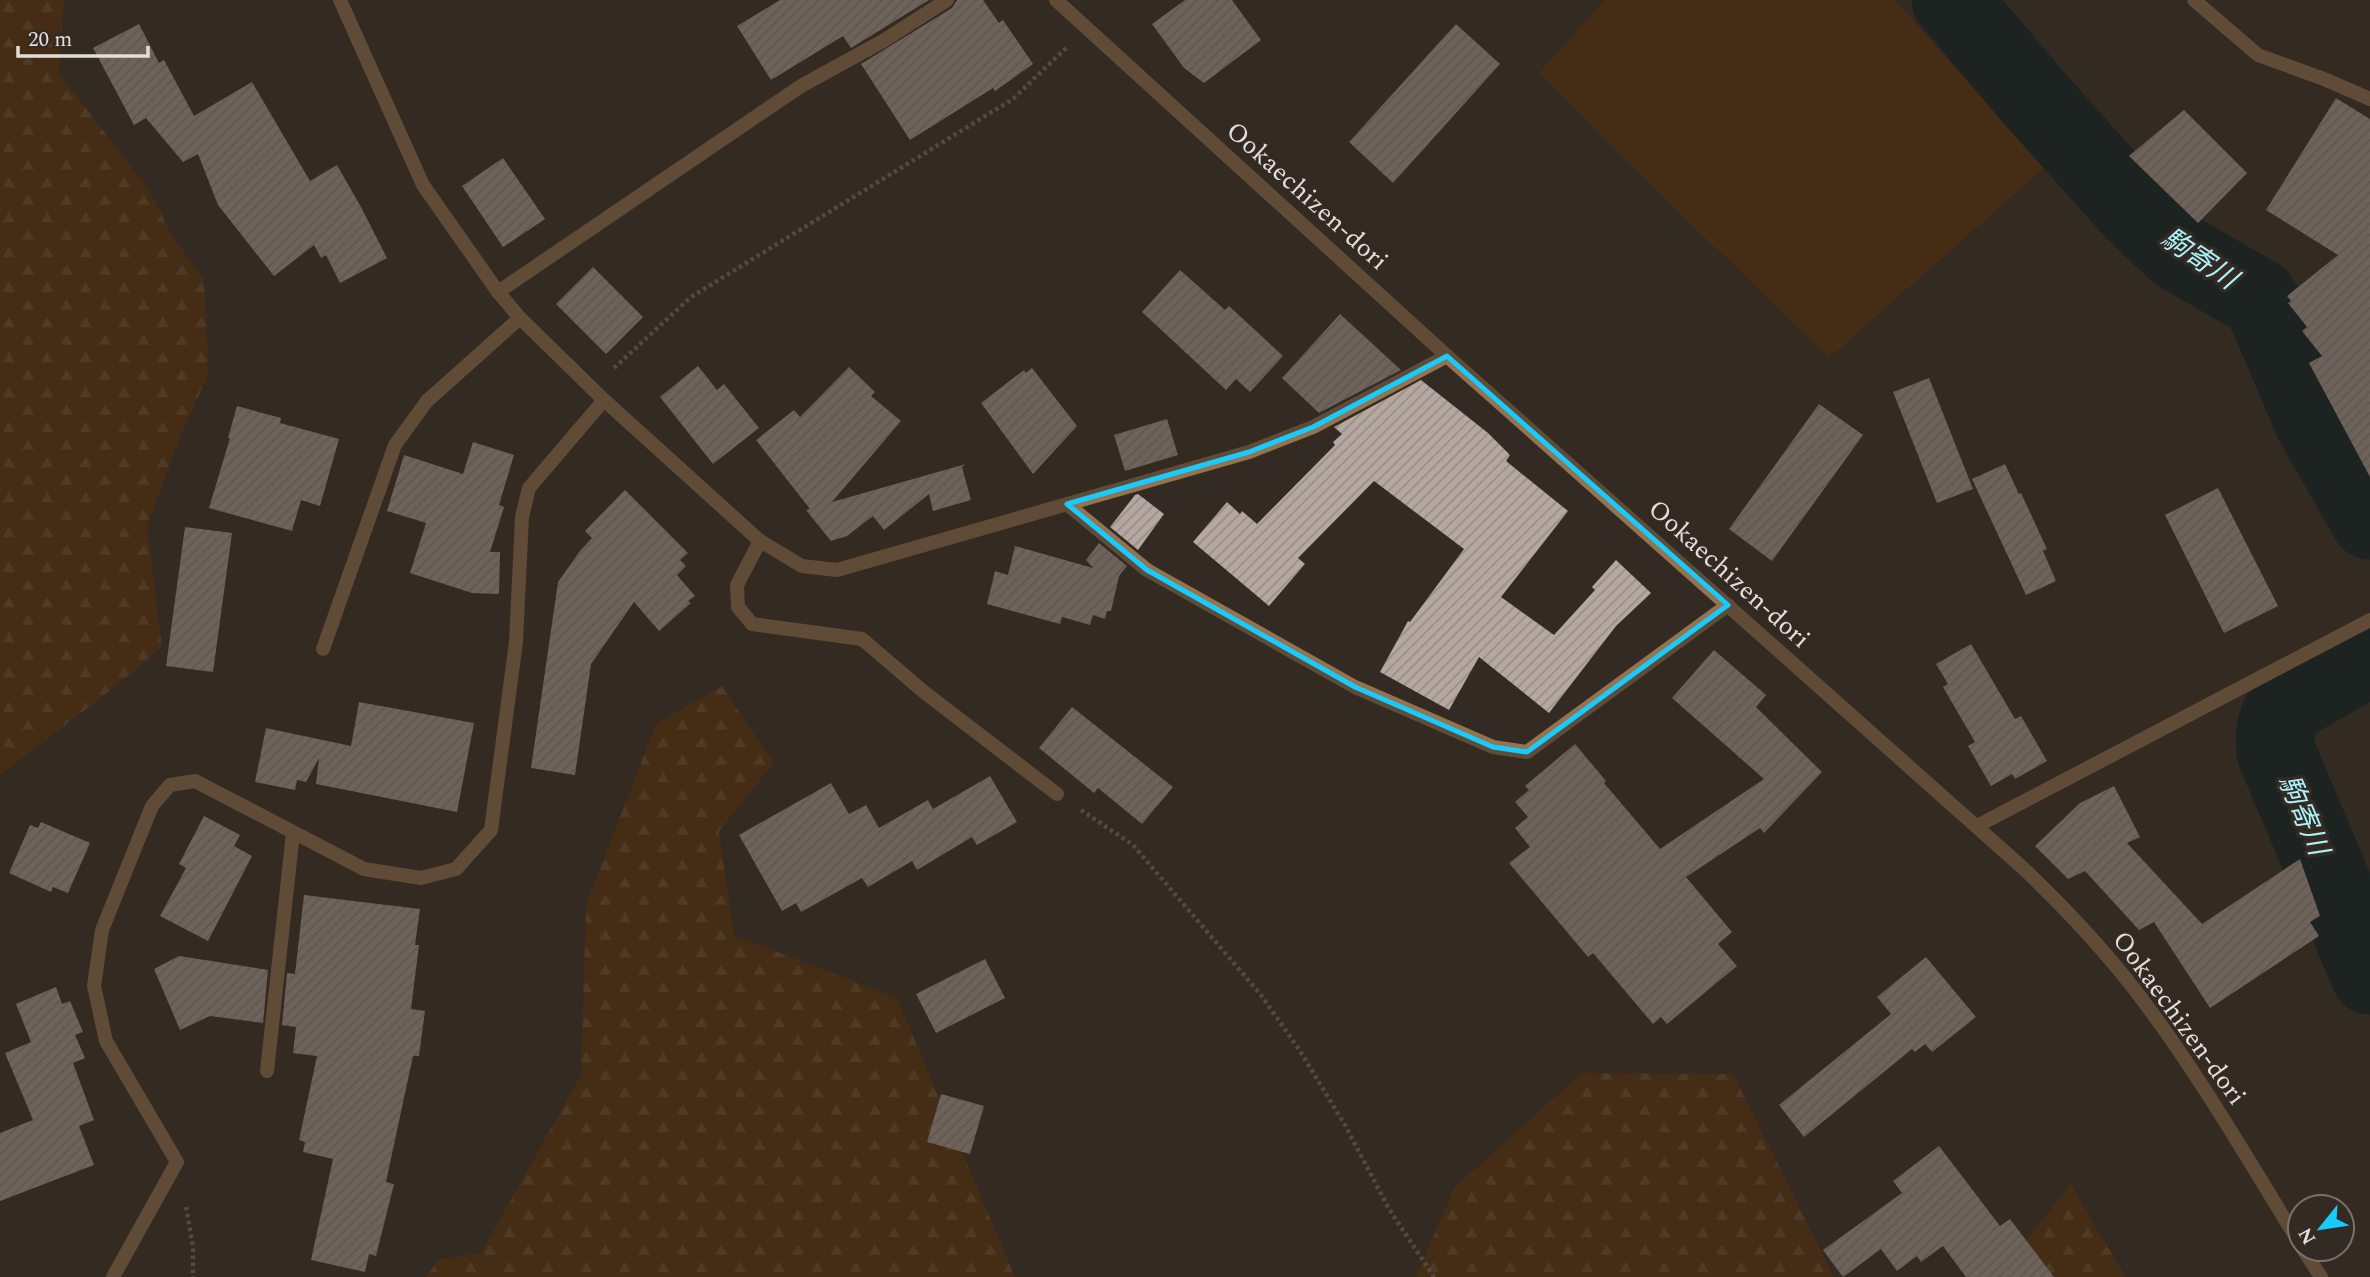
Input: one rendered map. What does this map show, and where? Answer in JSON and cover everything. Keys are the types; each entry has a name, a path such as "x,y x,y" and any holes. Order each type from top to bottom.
{"street":[{"path":"340,0 423,186 498,292 520,318 604,400 761,541 802,566 837,570 1250,452 1313,427 1447,356"},
{"path":"498,292 802,86 883,41 947,0"},
{"name":"Ookaechizen-dori","path":"1056,0 1447,356 1977,826 2064,908 2135,990 2195,1076 2286,1222"},
{"path":"2193,0 2258,55 2370,99"},
{"path":"323,649 395,445 428,401 520,318"},
{"path":"113,1277 177,1161 106,1041 94,986 102,930 152,806 170,785 195,781 364,869 421,878 456,869 491,830 516,642 522,517 529,488 604,400"},
{"path":"1067,503 1147,570 1211,607 1355,687 1493,747 1527,752 1728,606"},
{"path":"761,541 737,585 738,607 752,624 862,639 924,692 1056,794"},
{"path":"1977,826 2370,620"},
{"path":"267,1071 293,833"}],"path":[{"path":"592,388 691,297 1013,99 1086,28"},
{"path":"1056,794 1133,845 1261,995 1300,1051 1345,1125 1389,1209 1434,1277"},
{"path":"177,1161 193,1247 192,1277"}],"highlighted area":[{"path":"1447,356 1728,605 1527,752 1493,747 1355,687 1147,570 1067,504 1249,452 1313,427"}],"green space":[{"path":"0,0 64,0 59,73 149,190 173,237 204,280 209,373 182,432 147,526 162,647 0,775"},
{"path":"1605,0 1895,0 2044,168 1829,358 1539,73"},
{"path":"722,686 774,763 719,831 734,935 897,998 1015,1277 426,1277 439,1259 481,1253 581,1075 586,905 656,724"},
{"path":"1582,1073 1733,1074 1834,1277 1416,1277 1454,1188"},
{"path":"2071,1184 2125,1277 1997,1277"}],"building":[{"path":"780,0 929,0 851,48 843,36 771,80 737,26"},
{"path":"957,0 983,0 999,23 1003,20 1033,64 995,91 993,88 910,140 861,64 952,8"},
{"path":"1185,0 1232,0 1261,40 1204,83 1184,68 1152,24"},
{"path":"139,24 159,63 164,60 194,116 252,82 310,181 337,165 387,258 340,283 326,255 321,258 314,245 274,276 218,205 198,154 183,162 146,118 134,125 93,48"},
{"path":"1456,24 1500,64 1393,183 1349,142"},
{"path":"2336,98 2370,119 2370,477 2309,363 2322,356 2302,331 2307,327 2288,303 2291,301 2287,296 2338,255 2266,210"},
{"path":"2184,110 2247,173 2198,223 2129,156"},
{"path":"503,158 545,219 503,247 462,186"},
{"path":"593,267 643,317 606,354 556,304"},
{"path":"1180,270 1225,310 1229,306 1283,356 1250,392 1236,379 1226,390 1142,312"},
{"path":"1340,314 1401,370 1319,413 1282,378"},
{"path":"698,366 717,390 724,384 759,428 713,464 660,397"},
{"path":"849,367 875,392 871,396 901,421 832,502 966,464 962,467 971,500 933,511 929,494 884,530 873,516 847,536 831,541 806,510 810,509 756,440 794,410 800,417"},
{"path":"1032,368 1077,426 1033,474 981,403 1024,370 1026,373"},
{"path":"1929,378 1973,489 1937,503 1893,392"},
{"path":"1421,380 1488,433 1510,455 1506,461 1568,511 1501,597 1554,635 1595,590 1592,587 1616,560 1651,593 1616,626 1549,713 1479,657 1449,710 1380,672 1408,621 1410,622 1464,549 1374,481 1298,558 1305,564 1269,606 1193,542 1227,502 1257,524 1335,445 1333,442 1342,434 1334,427"},
{"path":"1819,404 1863,435 1772,561 1729,529"},
{"path":"237,406 281,418 280,423 339,439 320,506 301,500 292,531 209,508"},
{"path":"1167,419 1178,455 1125,471 1114,435"},
{"path":"473,442 514,455 499,505 504,507 490,552 500,552 499,594 472,593 410,573 426,523 387,511 404,455 463,474"},
{"path":"2005,464 2047,549 2043,551 2056,581 2026,595 1972,479"},
{"path":"2218,488 2278,606 2224,633 2165,515"},
{"path":"625,490 688,553 680,560 686,566 677,575 695,596 688,601 691,603 659,631 634,602 591,664 575,775 531,768 558,582 592,538 585,531"},
{"path":"1138,494 1164,514 1138,550 1110,527"},
{"path":"185,527 232,533 213,672 166,666"},
{"path":"1099,543 1127,566 1119,576 1111,611 1107,611 1105,619 1093,615 1090,625 1062,617 1060,624 987,604 995,571 1008,575 1015,546 1093,568 1086,560"},
{"path":"1971,644 2015,719 2021,716 2047,761 2015,779 2012,774 1991,786 1968,746 1975,742 1943,687 1948,684 1936,664"},
{"path":"1714,650 1766,695 1756,707 1822,772 1764,833 1760,828 1686,877 1732,932 1718,944 1737,966 1667,1024 1661,1017 1653,1024 1593,953 1588,957 1509,863 1530,847 1515,828 1528,817 1515,802 1529,790 1525,786 1575,744 1660,849 1764,779 1672,698"},
{"path":"359,702 474,723 457,812 316,784 319,758 306,782 297,780 295,790 255,782 266,728 351,746"},
{"path":"1072,707 1173,787 1142,824 1098,788 1094,793 1039,748"},
{"path":"990,776 1017,822 977,845 972,837 917,870 912,861 868,887 862,878 801,912 796,903 782,911 739,835 831,783 849,814 866,805 879,828 928,800 933,809"},
{"path":"2114,786 2140,837 2127,843 2202,924 2300,859 2320,916 2310,922 2319,936 2210,1008 2154,922 2139,930 2085,871 2068,879 2035,846 2080,803"},
{"path":"204,816 240,835 234,846 252,856 208,941 160,916 186,868 179,864"},
{"path":"41,822 90,843 68,893 53,887 51,892 9,873 30,825 38,828"},
{"path":"304,895 420,909 415,945 419,945 411,1009 425,1011 419,1056 413,1056 386,1182 394,1184 376,1256 369,1254 365,1272 311,1260 333,1159 303,1152 305,1142 299,1140 317,1056 293,1053 296,1027 282,1025 287,973 295,974"},
{"path":"179,956 268,970 263,1023 210,1016 180,1030 154,969"},
{"path":"1926,957 1976,1017 1932,1052 1925,1044 1915,1052 1912,1049 1804,1137 1779,1105 1891,1014 1877,997"},
{"path":"985,959 1005,998 936,1033 916,994"},
{"path":"56,987 62,1004 70,1001 83,1032 75,1035 85,1058 73,1063 94,1120 79,1126 94,1165 0,1201 0,1133 33,1120 5,1053 31,1042 16,1004"},
{"path":"941,1094 984,1106 970,1154 927,1142"},
{"path":"1939,1146 2000,1226 2010,1219 2054,1277 1966,1277 1943,1246 1921,1262 1917,1256 1897,1271 1881,1249 1843,1277 1823,1250 1902,1193 1893,1181"}],"waterway":[{"name":"駒寄川","path":"1951,0 2134,210 2177,251 2258,298 2268,314 2314,422 2370,520"},
{"name":"駒寄川","path":"2370,656 2289,703 2279,720 2275,738 2276,752 2370,975"}]}
